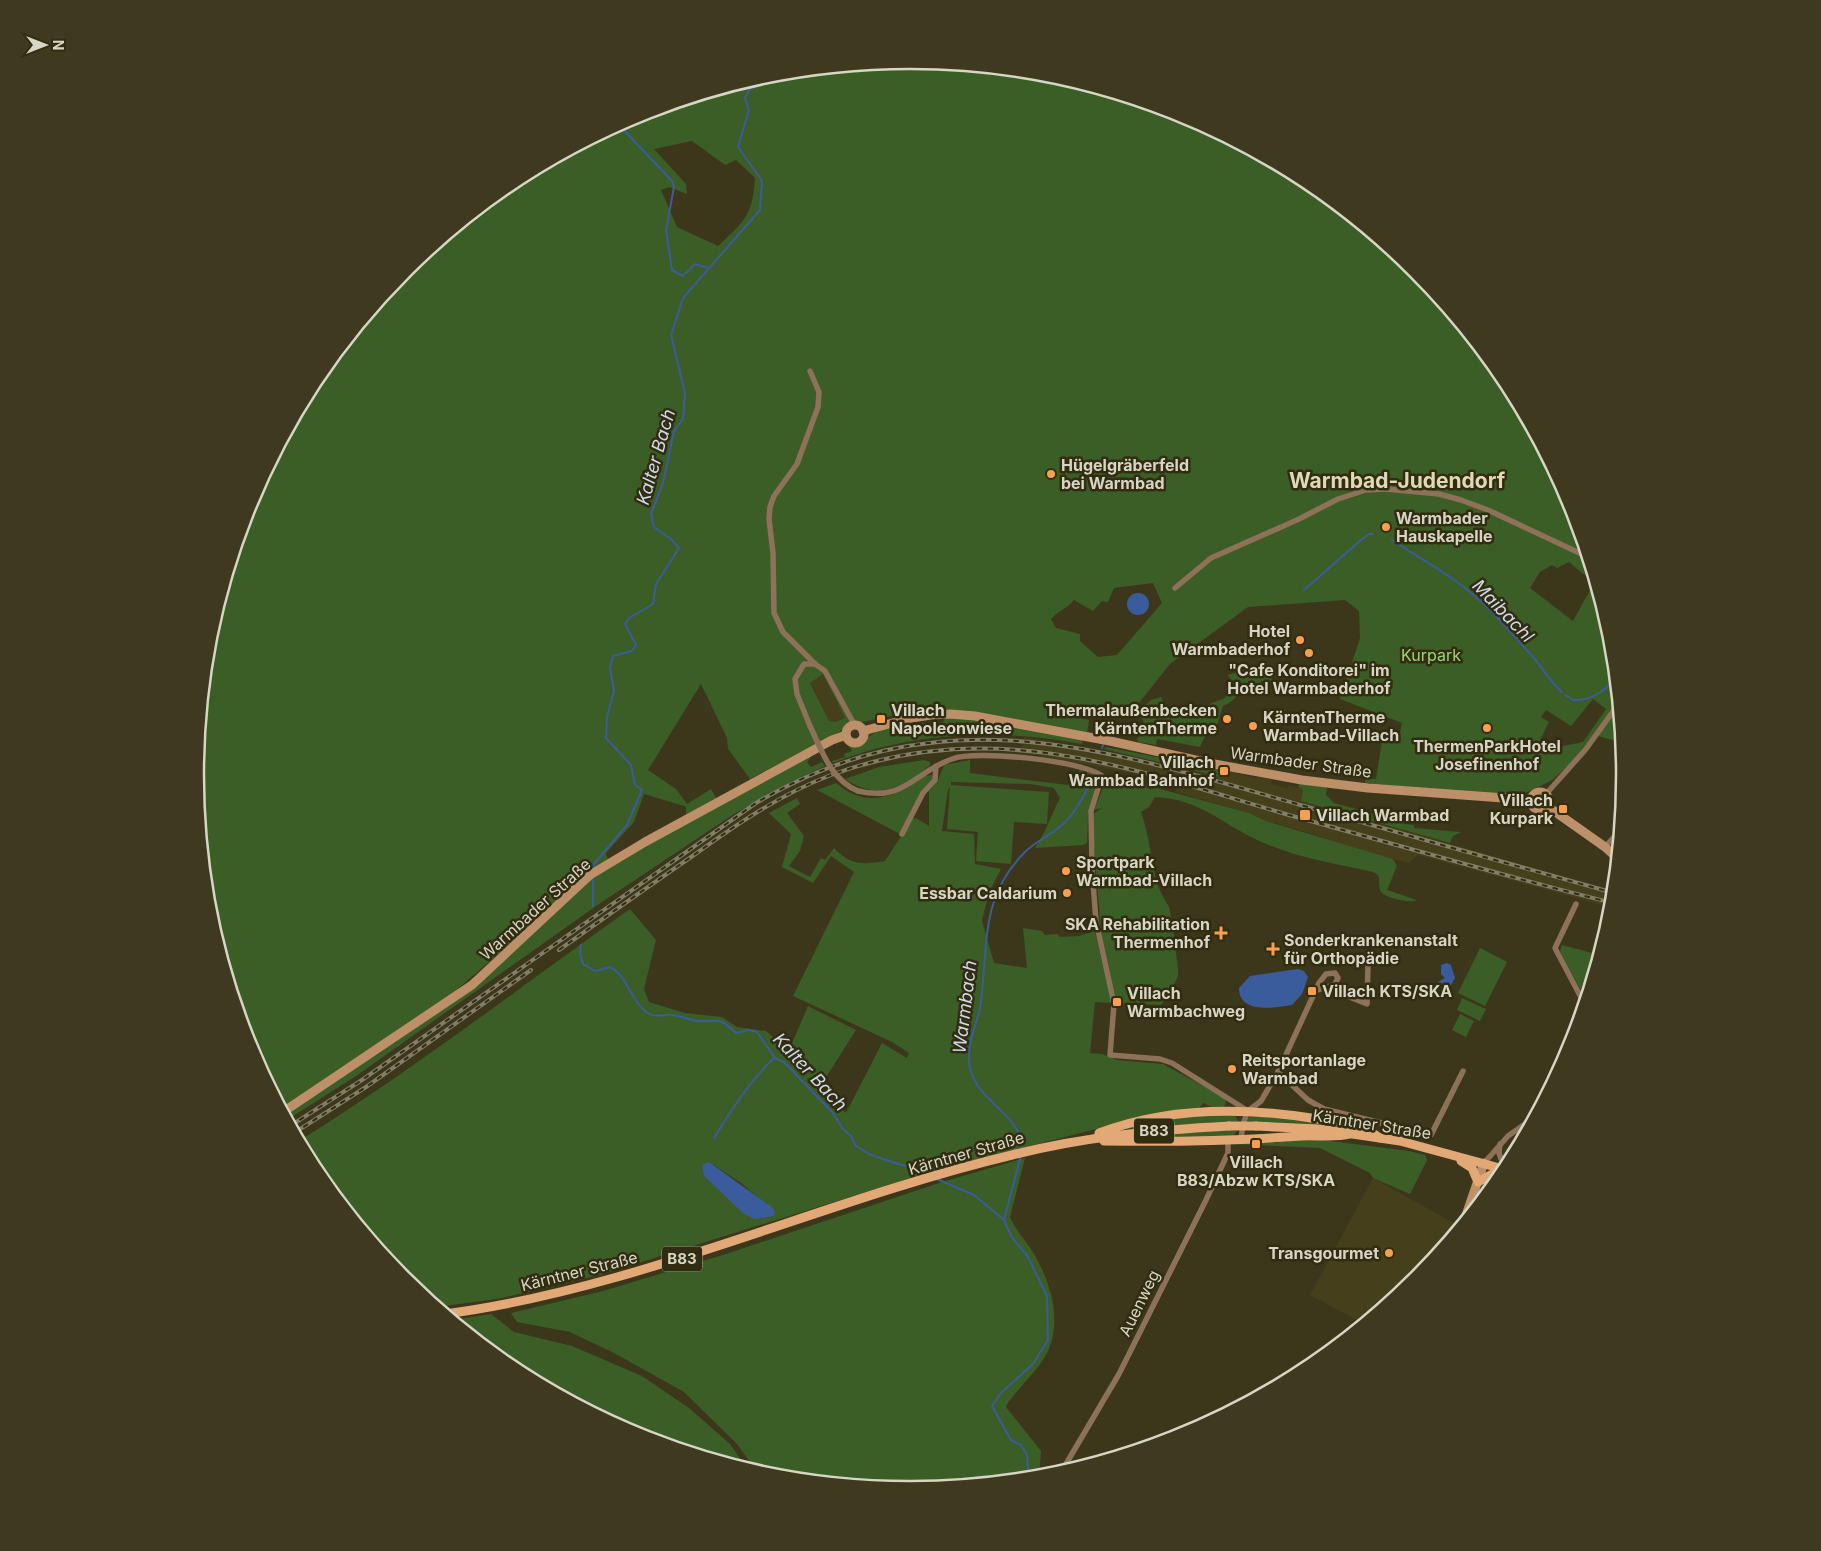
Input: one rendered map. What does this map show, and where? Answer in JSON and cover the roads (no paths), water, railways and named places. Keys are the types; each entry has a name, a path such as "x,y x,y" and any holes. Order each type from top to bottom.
{"main road":[{"path":"1080,1140 1111,1129 1160,1117 1225,1110 1274,1112 1338,1122 1372,1131 1380,1138"},
{"name":"Kärntner Straße","path":"452,1313 553,1295 598,1283 736,1242 914,1183 1010,1155 1080,1140 1136,1132 1229,1126 1318,1129 1419,1145 1498,1168"},
{"path":"1080,1140 1228,1140 1315,1135 1335,1137 1350,1134"},
{"path":"1456,1155 1472,1168 1478,1182 1495,1173"}],"street":[{"path":"810,371 819,392 818,407 797,464 774,496 770,507 769,519 774,553 774,613 783,632 815,664 825,671 854,724 861,727 863,731"},
{"path":"1175,588 1211,558 1297,520 1338,499 1366,490 1439,494 1461,500 1515,522 1582,554"},
{"path":"815,664 804,664 795,679 797,694 827,762 847,786 858,791 872,794 899,790 936,766 954,758 982,756 1034,759 1091,769 1102,776 1091,811 1092,869 1096,921 1114,1004 1110,1055 1160,1059 1172,1063 1248,1111"},
{"path":"1547,806 1549,798 1546,794 1586,749 1614,710"},
{"name":"Warmbader Straße","path":"288,1109 472,985 590,876 832,740 846,736 849,740 857,742 863,737 863,731 911,718 950,714 974,716 1102,740 1209,764 1302,780 1377,789 1531,800"},
{"path":"846,736 846,730 854,724"},
{"path":"902,834 923,793 934,782 936,766"},
{"name":"Warmbader Straße","path":"1531,800 1536,793 1546,794"},
{"name":"Warmbader Straße","path":"1531,800 1537,809 1543,809 1547,806 1613,854"},
{"path":"1605,847 1614,836"},
{"path":"1576,904 1555,948 1581,998"},
{"path":"1327,988 1367,1004 1368,965"},
{"path":"1241,1139 1243,1124 1248,1111 1261,1101 1278,1072 1315,991 1326,974 1335,973 1338,978 1335,984 1315,991"},
{"path":"1278,1072 1308,1100 1324,1109 1431,1135 1463,1071"},
{"path":"1470,1207 1484,1163 1500,1144 1526,1122"},
{"name":"Auenweg","path":"1068,1464 1119,1374 1205,1202 1228,1153 1228,1140"},
{"path":"1500,1144 1499,1153 1502,1161"}],"water":[{"path":"1138,593 1148,600 1149,604 1142,614 1138,615 1128,608 1127,604 1134,594"},
{"path":"1447,963 1451,965 1455,978 1450,987 1446,989 1439,986 1438,982 1445,978 1441,974 1441,965"},
{"path":"1298,969 1304,971 1308,977 1302,994 1292,1005 1267,1008 1251,1006 1241,996 1239,988 1250,976"},
{"path":"709,1162 773,1208 774,1216 755,1219 744,1214 704,1176 702,1165"}],"waterway":[{"name":"Kalter Bach","path":"592,869 593,865 627,825 642,790 635,785 631,765 606,738 607,717 614,691 610,668 613,656 632,651 636,645 625,624 629,618 653,604 656,584 679,548 671,539 654,527 651,514 663,483 674,431 683,419 685,393 671,335 683,298 760,210 762,181 738,147 749,110 745,98 750,89 758,86"},
{"path":"624,130 672,181 674,187 666,230 672,270 683,276 695,264 708,268"},
{"name":"Maibachl","path":"1304,590 1361,540 1369,534 1373,534"},
{"name":"Maibachl","path":"1392,540 1475,596 1516,638 1562,692"},
{"name":"Maibachl","path":"1565,695 1573,700 1586,699 1602,691 1611,683"},
{"name":"Warmbach","path":"1022,1151 1021,1138 1015,1127 980,1088 973,1077 969,1063 971,1042 980,1008 983,987 988,926 992,906 999,888 1010,870 1029,848 1058,829 1067,820 1080,803 1093,778"},
{"name":"Kalter Bach","path":"593,878 593,906"},
{"name":"Kalter Bach","path":"581,945 580,953 583,964 595,971 610,967 616,971 638,1003 649,1014 654,1016 672,1015 698,1021 721,1021 736,1033 748,1030 757,1032 775,1058 785,1063 832,1112 843,1129 851,1136 856,1146 871,1155 898,1164 907,1166 930,1163 934,1173"},
{"path":"714,1138 734,1106 774,1058"},
{"name":"Warmbach","path":"1021,1155 1004,1220 1011,1236 1028,1257 1047,1296 1048,1340 1033,1364 1001,1393 992,1406 1011,1440 1021,1445 1027,1455 1027,1472"},
{"name":"Kalter Bach","path":"937,1179 974,1195 1003,1219"}],"railway":[{"path":"295,1123 362,1080 756,803 826,769 894,748 962,740 1028,742 1095,751 1233,785 1607,891"},
{"path":"559,950 727,832 777,800 831,775 892,757 951,749 1009,749 1066,756 1122,767 1454,861 1606,901"},
{"path":"299,1130 366,1087 531,970"}],"place":[{"name":"Hügelgräberfeld bei Warmbad","path":"1051,474"},
{"name":"Warmbader Hauskapelle","path":"1386,527"},
{"name":"Hotel Warmbaderhof","path":"1300,640"},
{"name":"\"Cafe Konditorei\" im Hotel Warmbaderhof","path":"1309,653"},
{"name":"Villach Napoleonwiese","path":"881,719"},
{"name":"Thermalaußenbecken KärntenTherme","path":"1227,719"},
{"name":"KärntenTherme Warmbad-Villach","path":"1253,726"},
{"name":"ThermenParkHotel Josefinenhof","path":"1487,728"},
{"name":"Villach Warmbad Bahnhof","path":"1224,771"},
{"name":"Villach Kurpark","path":"1563,809"},
{"name":"Villach Warmbad","path":"1305,815"},
{"name":"Sportpark Warmbad-Villach","path":"1066,871"},
{"name":"Essbar Caldarium","path":"1067,893"},
{"name":"SKA Rehabilitation Thermenhof","path":"1221,933"},
{"name":"Sonderkrankenanstalt für Orthopädie","path":"1273,949"},
{"name":"Villach KTS/SKA","path":"1312,991"},
{"name":"Villach Warmbachweg","path":"1117,1002"},
{"name":"Reitsportanlage Warmbad","path":"1232,1069"},
{"name":"Villach B83/Abzw KTS/SKA","path":"1256,1144"},
{"name":"Transgourmet","path":"1389,1253"}],"district":[{"name":"Warmbad-Judendorf","path":"1397,481"}],"park label":[{"name":"Kurpark","path":"1431,655"}]}
